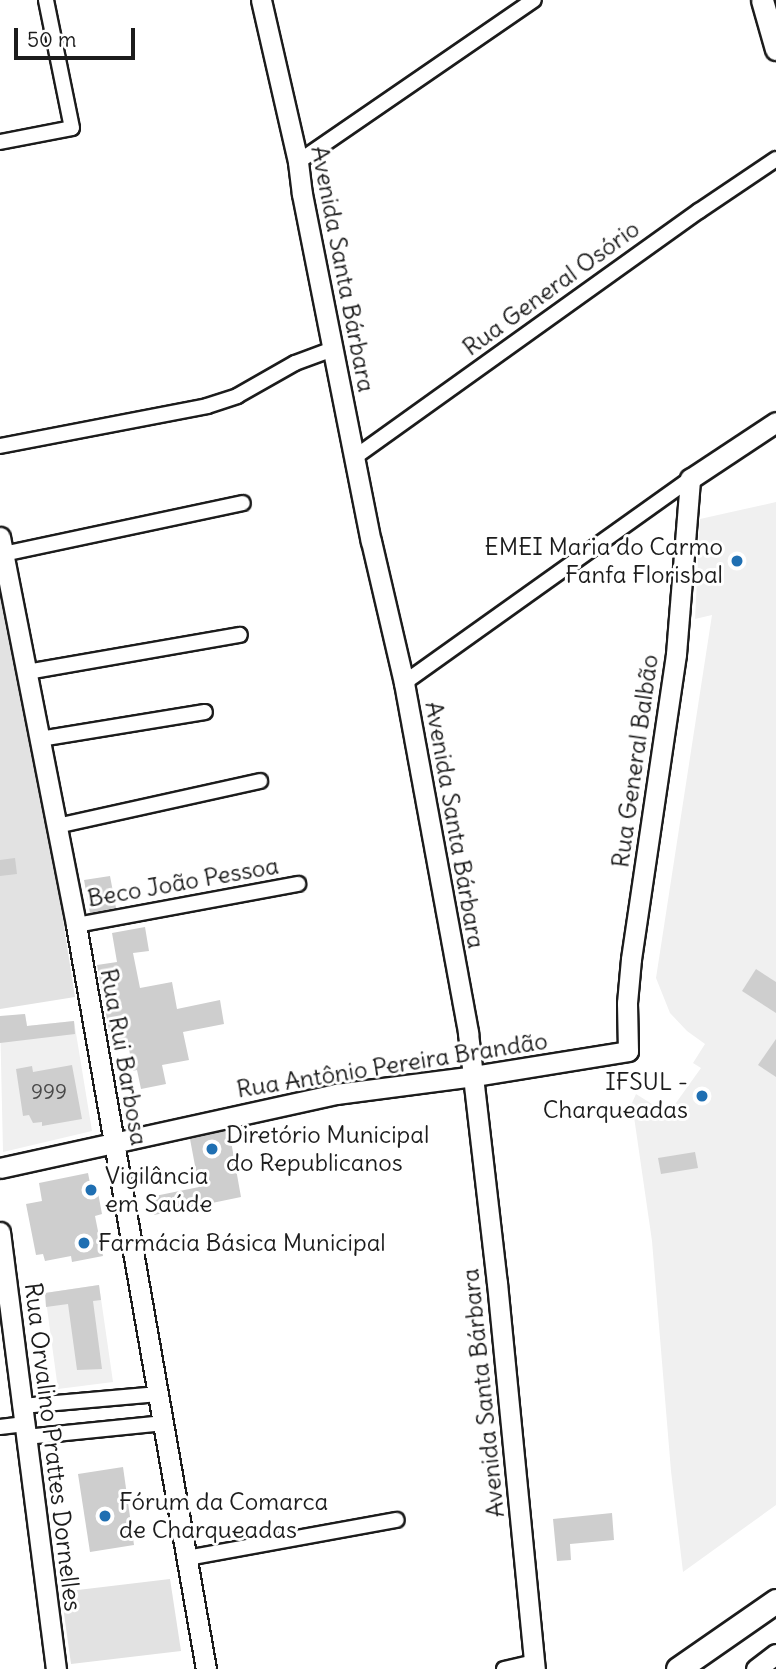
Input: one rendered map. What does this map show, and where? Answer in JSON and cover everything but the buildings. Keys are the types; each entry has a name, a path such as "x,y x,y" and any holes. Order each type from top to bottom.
{"main road":[{"path":"761,0 776,49"},
{"path":"678,1669 776,1601"}],"street":[{"path":"0,142 72,128 46,0"},
{"name":"Avenida Santa Bárbara","path":"261,0 298,162 333,349 404,683 474,1076 534,1666"},
{"path":"298,162 534,0"},
{"name":"Rua General Osório","path":"355,457 776,159"},
{"path":"0,446 207,406 237,396 295,363 333,349"},
{"path":"404,683 690,479 776,422"},
{"name":"Rua General Balbão","path":"628,1051 627,1003 631,959 676,654 690,479"},
{"path":"1,546 243,503"},
{"name":"Rua Rui Barbosa","path":"1,546 76,925 206,1669"},
{"path":"27,672 240,635"},
{"path":"40,738 205,712"},
{"path":"57,826 260,781"},
{"name":"Beco João Pessoa","path":"76,925 298,884"},
{"name":"Rua Antônio Pereira Brandão","path":"0,1168 336,1094 474,1076 628,1051"},
{"name":"Rua Orvalino Prattes Dornelles","path":"0,1232 56,1669"},
{"path":"0,1427 158,1394"},
{"path":"24,1422 163,1423"},
{"path":"187,1558 397,1520"},
{"path":"756,1669 776,1654"},
{"path":"504,1669 534,1666"}],"shaded area":[{"path":"776,502 776,1505 683,1572 671,1471 652,1241 632,1103 636,1094 668,1114 701,1068 693,1063 705,1044 687,1031 670,1013 656,978 712,615 695,619 700,519"},
{"path":"0,582 55,869 75,997 0,1009"},
{"path":"25,1014 27,1026 74,1021 92,1131 3,1152 0,1017"},
{"path":"99,1285 113,1382 58,1389 45,1293"},
{"path":"170,1579 181,1651 71,1664 61,1592"}],"place":[{"name":"EMEI Maria do Carmo Fanfa Florisbal","path":"737,561"},
{"name":"IFSUL - Charqueadas","path":"702,1096"},
{"name":"Diretório Municipal do Republicanos","path":"212,1149"},
{"name":"Vigilância em Saúde","path":"91,1190"},
{"name":"Farmácia Básica Municipal","path":"84,1243"},
{"name":"Fórum da Comarca de Charqueadas","path":"105,1516"}]}
